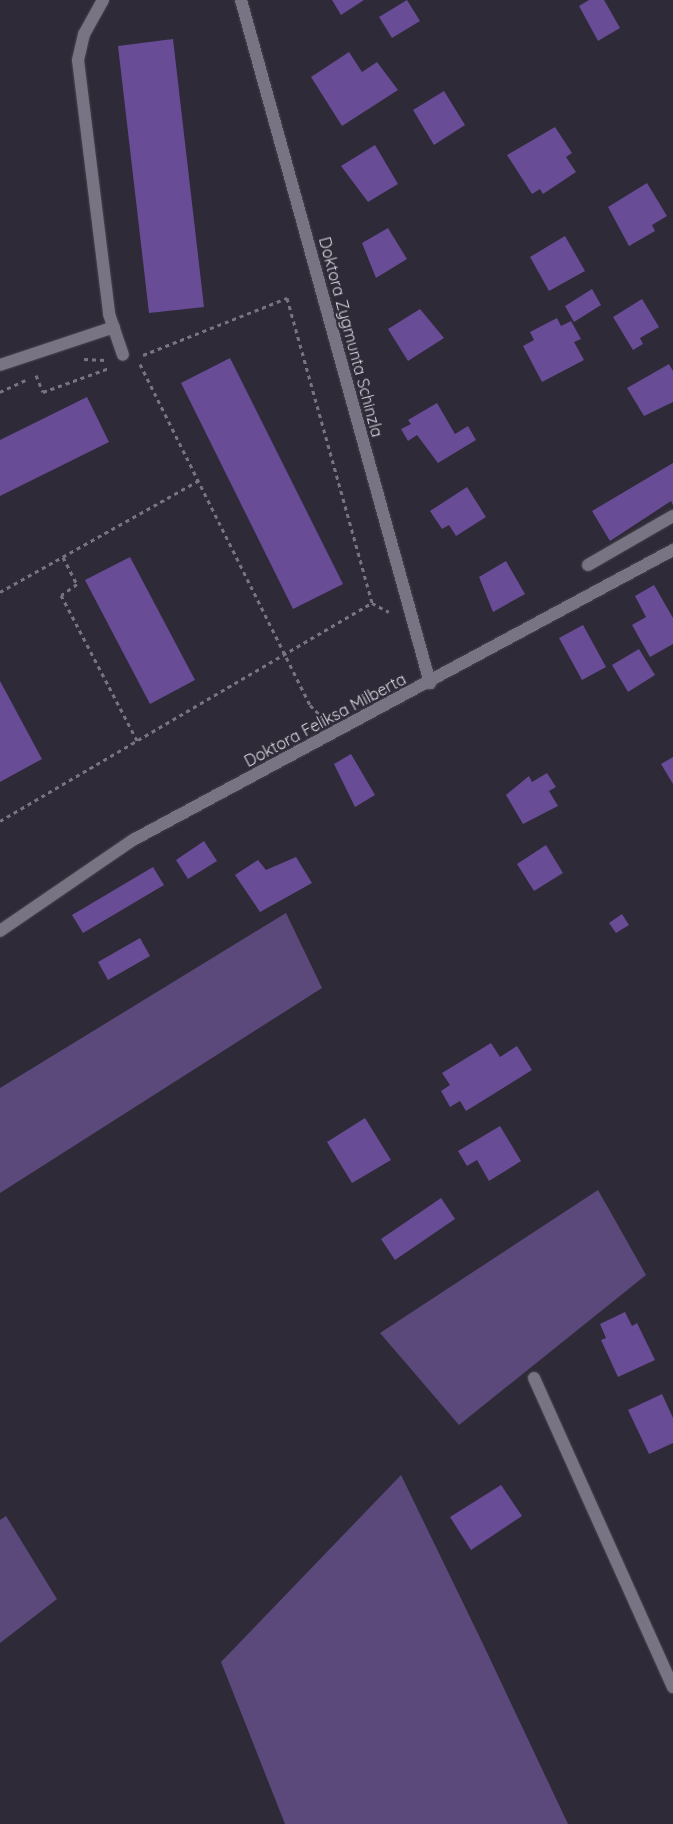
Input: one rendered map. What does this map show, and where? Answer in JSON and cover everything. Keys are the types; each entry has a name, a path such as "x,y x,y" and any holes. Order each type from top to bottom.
{"street":[{"path":"103,0 84,34 78,60 114,328 120,360"},
{"name":"Doktora Zygmunta Schinzla","path":"241,0 430,683"},
{"path":"0,365 114,328"},
{"path":"588,565 673,516"},
{"name":"Doktora Feliksa Milberta","path":"0,931 133,840 430,683 673,550"},
{"path":"534,1378 673,1687"}],"path":[{"path":"0,822 275,664 284,653 372,603 287,298"},
{"path":"137,358 310,705 325,718"},
{"path":"36,375 43,392 120,360"},
{"path":"0,592 198,481"},
{"path":"62,557 77,584 61,596 138,742"}],"shaded area":[{"path":"286,913 322,988 0,1193 0,1088"},
{"path":"598,1190 646,1275 459,1425 380,1333"},
{"path":"401,1475 568,1824 285,1824 221,1662"},
{"path":"6,1516 57,1599 0,1643 0,1520"}],"building":[{"path":"332,0 364,0 341,15"},
{"path":"407,0 420,21 392,38 379,17"},
{"path":"589,0 604,0 620,28 598,41 579,6"},
{"path":"173,39 204,307 149,313 118,46"},
{"path":"349,52 362,72 377,62 398,90 342,126 311,77"},
{"path":"444,91 465,125 434,145 413,110"},
{"path":"555,127 572,153 566,157 576,172 543,194 540,189 532,194 507,155"},
{"path":"375,145 398,184 368,202 341,166"},
{"path":"647,183 667,216 652,225 655,231 629,246 608,207"},
{"path":"388,228 407,259 376,278 362,243"},
{"path":"565,236 585,271 549,291 530,257"},
{"path":"592,289 601,305 574,322 565,306"},
{"path":"642,299 659,327 640,338 643,344 633,350 613,317"},
{"path":"420,309 444,338 408,361 388,329"},
{"path":"557,318 561,326 571,321 581,339 574,342 584,360 542,382 523,346 534,340 530,332"},
{"path":"230,358 343,584 293,609 181,383"},
{"path":"669,364 673,371 673,402 644,416 627,388"},
{"path":"87,397 109,442 0,496 0,440"},
{"path":"437,403 455,434 468,426 476,440 438,463 417,435 408,441 401,429 411,424 408,420"},
{"path":"673,463 673,505 671,501 610,541 592,511"},
{"path":"467,487 486,517 456,536 449,525 442,529 430,511"},
{"path":"130,557 195,680 150,704 85,580"},
{"path":"506,561 525,594 493,612 479,577"},
{"path":"654,585 673,618 673,644 650,657 632,625 646,617 635,596"},
{"path":"583,625 606,667 582,680 559,638"},
{"path":"639,649 655,675 628,692 612,665"},
{"path":"0,681 42,759 0,782"},
{"path":"351,754 375,795 355,807 334,764"},
{"path":"673,757 673,784 661,764"},
{"path":"547,773 556,787 549,791 558,806 523,824 506,795 529,776 532,782"},
{"path":"204,841 217,861 188,879 176,860"},
{"path":"546,845 563,873 534,891 517,864"},
{"path":"296,857 312,883 260,912 235,875 258,860 266,870"},
{"path":"153,867 164,885 83,933 72,915"},
{"path":"622,914 629,925 616,933 609,923"},
{"path":"140,938 150,956 108,980 98,962"},
{"path":"491,1043 500,1057 517,1046 532,1070 466,1111 460,1101 450,1107 441,1091 450,1085 442,1073"},
{"path":"365,1118 391,1160 352,1183 327,1142"},
{"path":"500,1126 521,1161 489,1181 477,1160 467,1166 458,1151"},
{"path":"441,1198 455,1219 395,1260 381,1239"},
{"path":"625,1312 632,1326 637,1323 655,1360 618,1377 601,1340 606,1338 600,1324"},
{"path":"662,1394 673,1418 673,1443 649,1454 628,1410"},
{"path":"501,1485 522,1516 471,1550 450,1517"}]}
